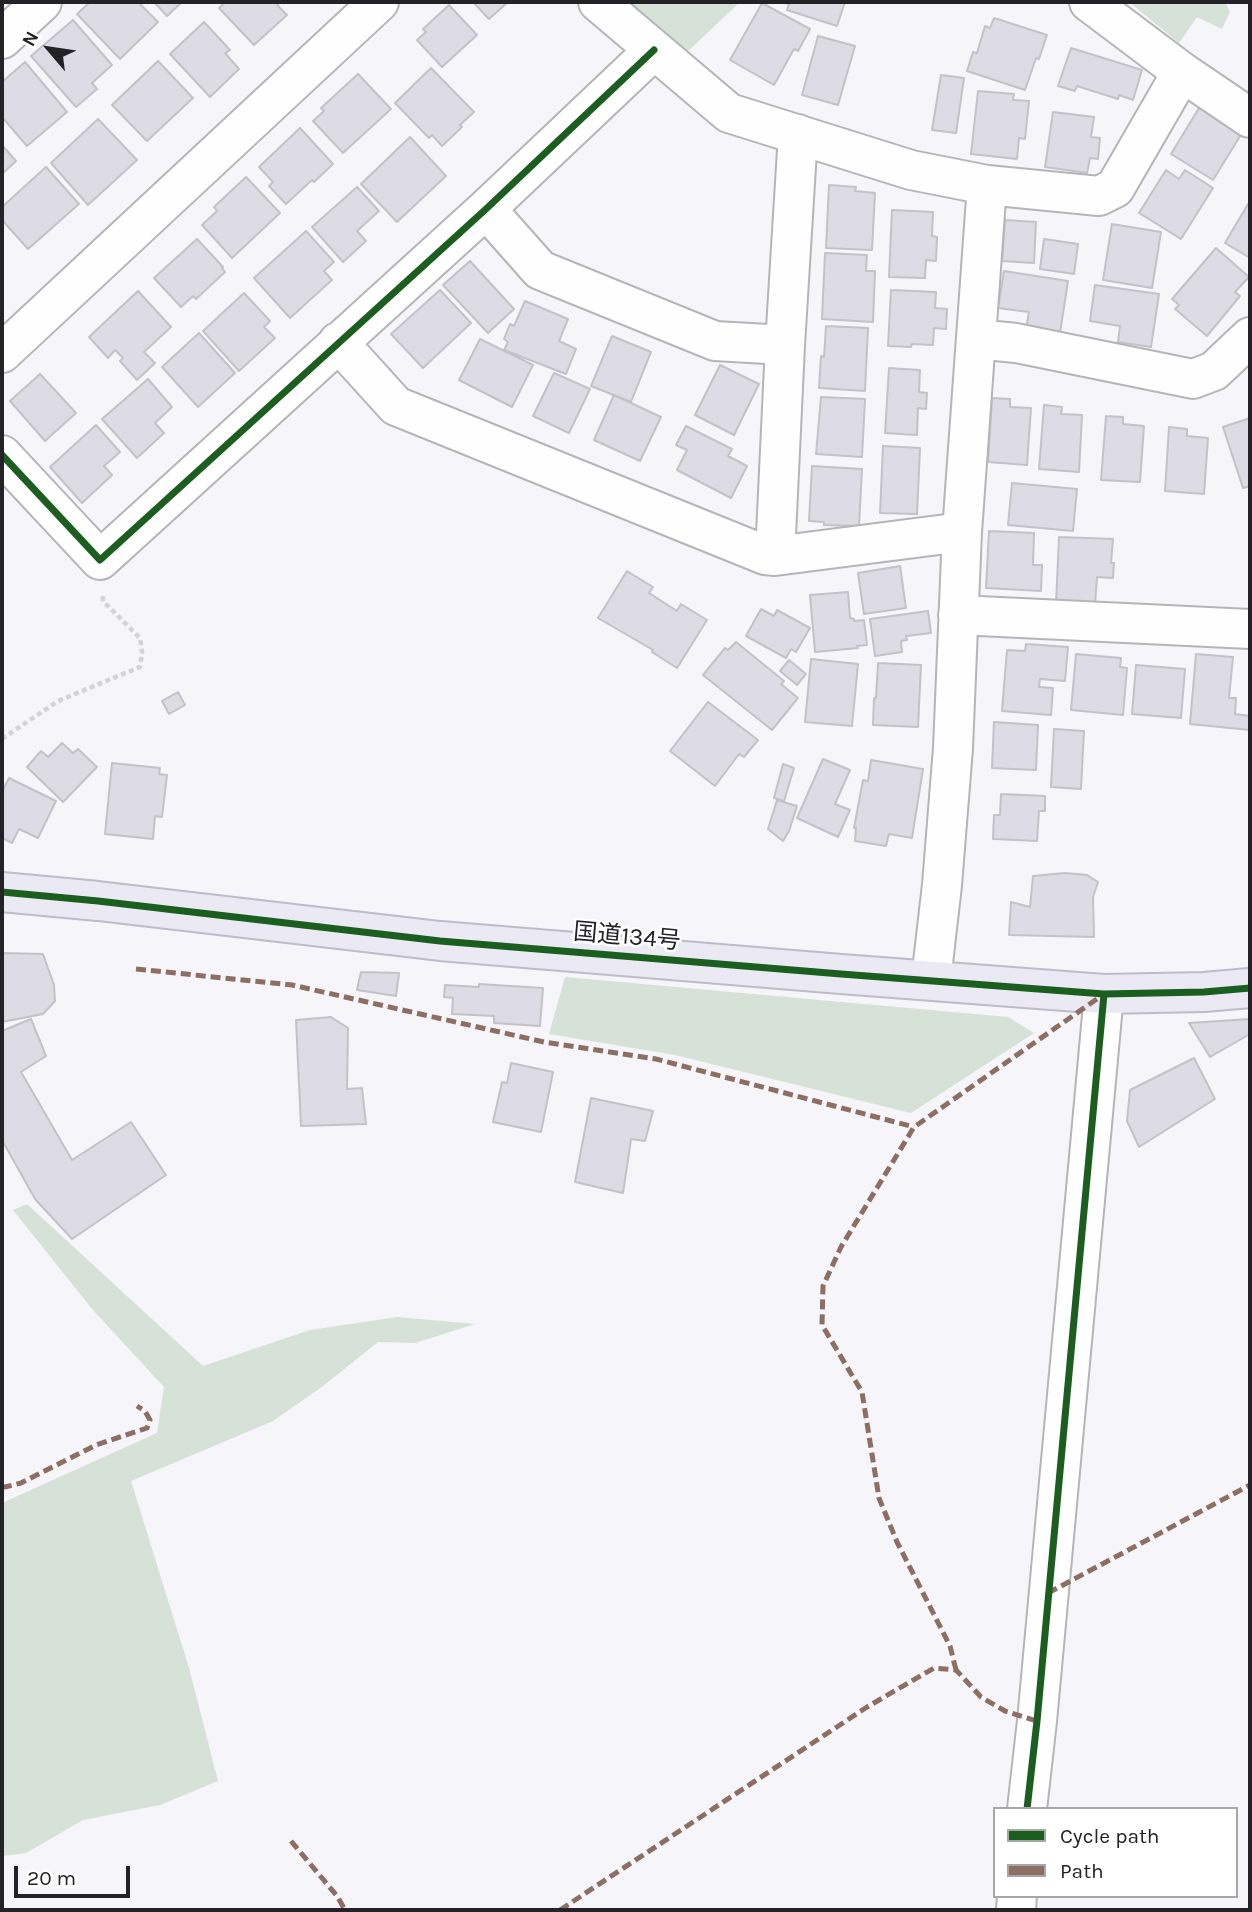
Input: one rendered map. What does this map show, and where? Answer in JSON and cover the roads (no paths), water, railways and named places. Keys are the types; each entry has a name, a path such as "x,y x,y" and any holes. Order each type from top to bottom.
{"highway":[{"name":"国道134号","path":"2,892 440,941 932,980 1104,993 1204,992 1250,988"}],"street":[{"path":"2,39 42,2"},
{"path":"2,354 379,2"},
{"path":"597,2 729,113 911,170 987,185 1098,196 1115,188 1182,72"},
{"path":"1089,2 1182,72 1250,118"},
{"path":"2,455 100,561 486,209 654,50"},
{"path":"775,556 799,134"},
{"path":"932,980 953,748 962,532 987,185"},
{"path":"486,209 540,270 715,341 785,345"},
{"path":"976,339 1016,343 1193,379 1214,371 1250,337"},
{"path":"338,342 396,406 765,555 775,556 962,532"},
{"path":"958,615 1250,629"},
{"path":"1027,1807 1104,993"}]}
